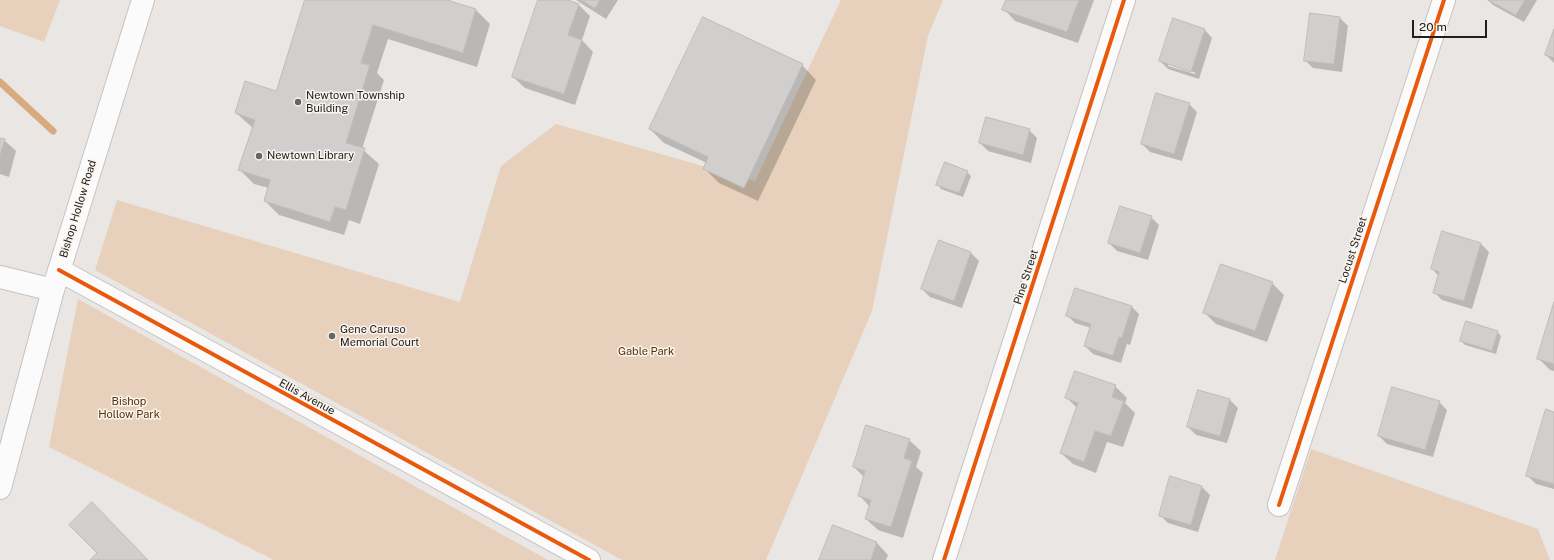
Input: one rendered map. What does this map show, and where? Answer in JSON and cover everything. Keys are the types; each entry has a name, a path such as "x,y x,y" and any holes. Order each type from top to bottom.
{"street":[{"name":"Bishop Hollow Road","path":"0,488 56,280 143,0"},
{"name":"Pine Street","path":"944,560 1124,0"},
{"name":"Locust Street","path":"1279,505 1444,0"},
{"name":"Ellis Avenue","path":"0,277 56,280 589,560"}],"green space":[{"path":"0,0 60,0 44,42 0,26"},
{"name":"Gable Park","path":"841,0 943,0 928,36 872,311 766,560 622,560 95,270 117,200 460,302 501,166 556,124 755,181"},
{"name":"Bishop Hollow Park","path":"78,299 548,560 274,560 49,447"},
{"path":"1311,449 1538,529 1550,560 1275,560"}],"building":[{"name":"Newtown Township Building","path":"305,0 447,0 476,9 463,53 373,25 361,63 370,65 346,143 365,148 346,210 335,207 330,222 264,201 270,180 238,170 255,120 235,113 245,81 276,91"},
{"path":"538,0 568,0 579,4 568,35 582,40 564,94 512,77"},
{"path":"581,0 600,0 595,8"},
{"path":"1006,0 1079,0 1067,32 1002,10"},
{"path":"1488,0 1525,0 1516,15"},
{"path":"1310,13 1340,17 1334,64 1304,61"},
{"path":"703,17 803,64 744,188 703,169 708,157 649,129"},
{"path":"1173,18 1205,29 1191,72 1159,61"},
{"path":"1554,29 1554,58 1545,55"},
{"path":"1156,93 1190,103 1174,154 1141,144"},
{"path":"986,117 1030,129 1023,155 979,143"},
{"path":"0,138 5,139 0,156"},
{"path":"945,162 968,171 959,193 936,185"},
{"path":"1120,206 1152,216 1140,253 1108,243"},
{"path":"1442,231 1481,243 1464,301 1433,293 1439,272 1431,269"},
{"path":"939,240 971,252 954,301 921,289"},
{"path":"1221,264 1273,282 1255,331 1203,313"},
{"path":"1075,288 1132,306 1122,338 1119,337 1113,356 1084,346 1091,324 1066,316"},
{"path":"1554,302 1554,364 1537,359"},
{"path":"1466,321 1498,331 1492,351 1460,341"},
{"path":"1075,371 1116,385 1112,397 1124,401 1111,436 1095,431 1084,462 1060,453 1078,403 1065,398"},
{"path":"1392,387 1440,401 1425,450 1378,436"},
{"path":"1198,390 1230,399 1220,436 1187,427"},
{"path":"1546,409 1554,412 1554,484 1526,476"},
{"path":"866,425 910,439 904,458 912,461 891,527 865,519 871,500 858,496 865,471 853,467"},
{"path":"1170,476 1202,486 1191,525 1159,516"},
{"path":"92,502 148,560 90,560 97,553 69,525"},
{"path":"833,525 877,542 871,560 819,560"}],"waterway":[{"path":"0,82 53,131"}],"cycle path":[{"path":"944,560 1124,0"},
{"path":"1279,505 1444,0"},
{"path":"59,270 589,560"}],"place":[{"name":"Newtown Township Building","path":"298,102"},
{"name":"Newtown Library","path":"259,156"},
{"name":"Gene Caruso Memorial Court","path":"332,336"}]}
